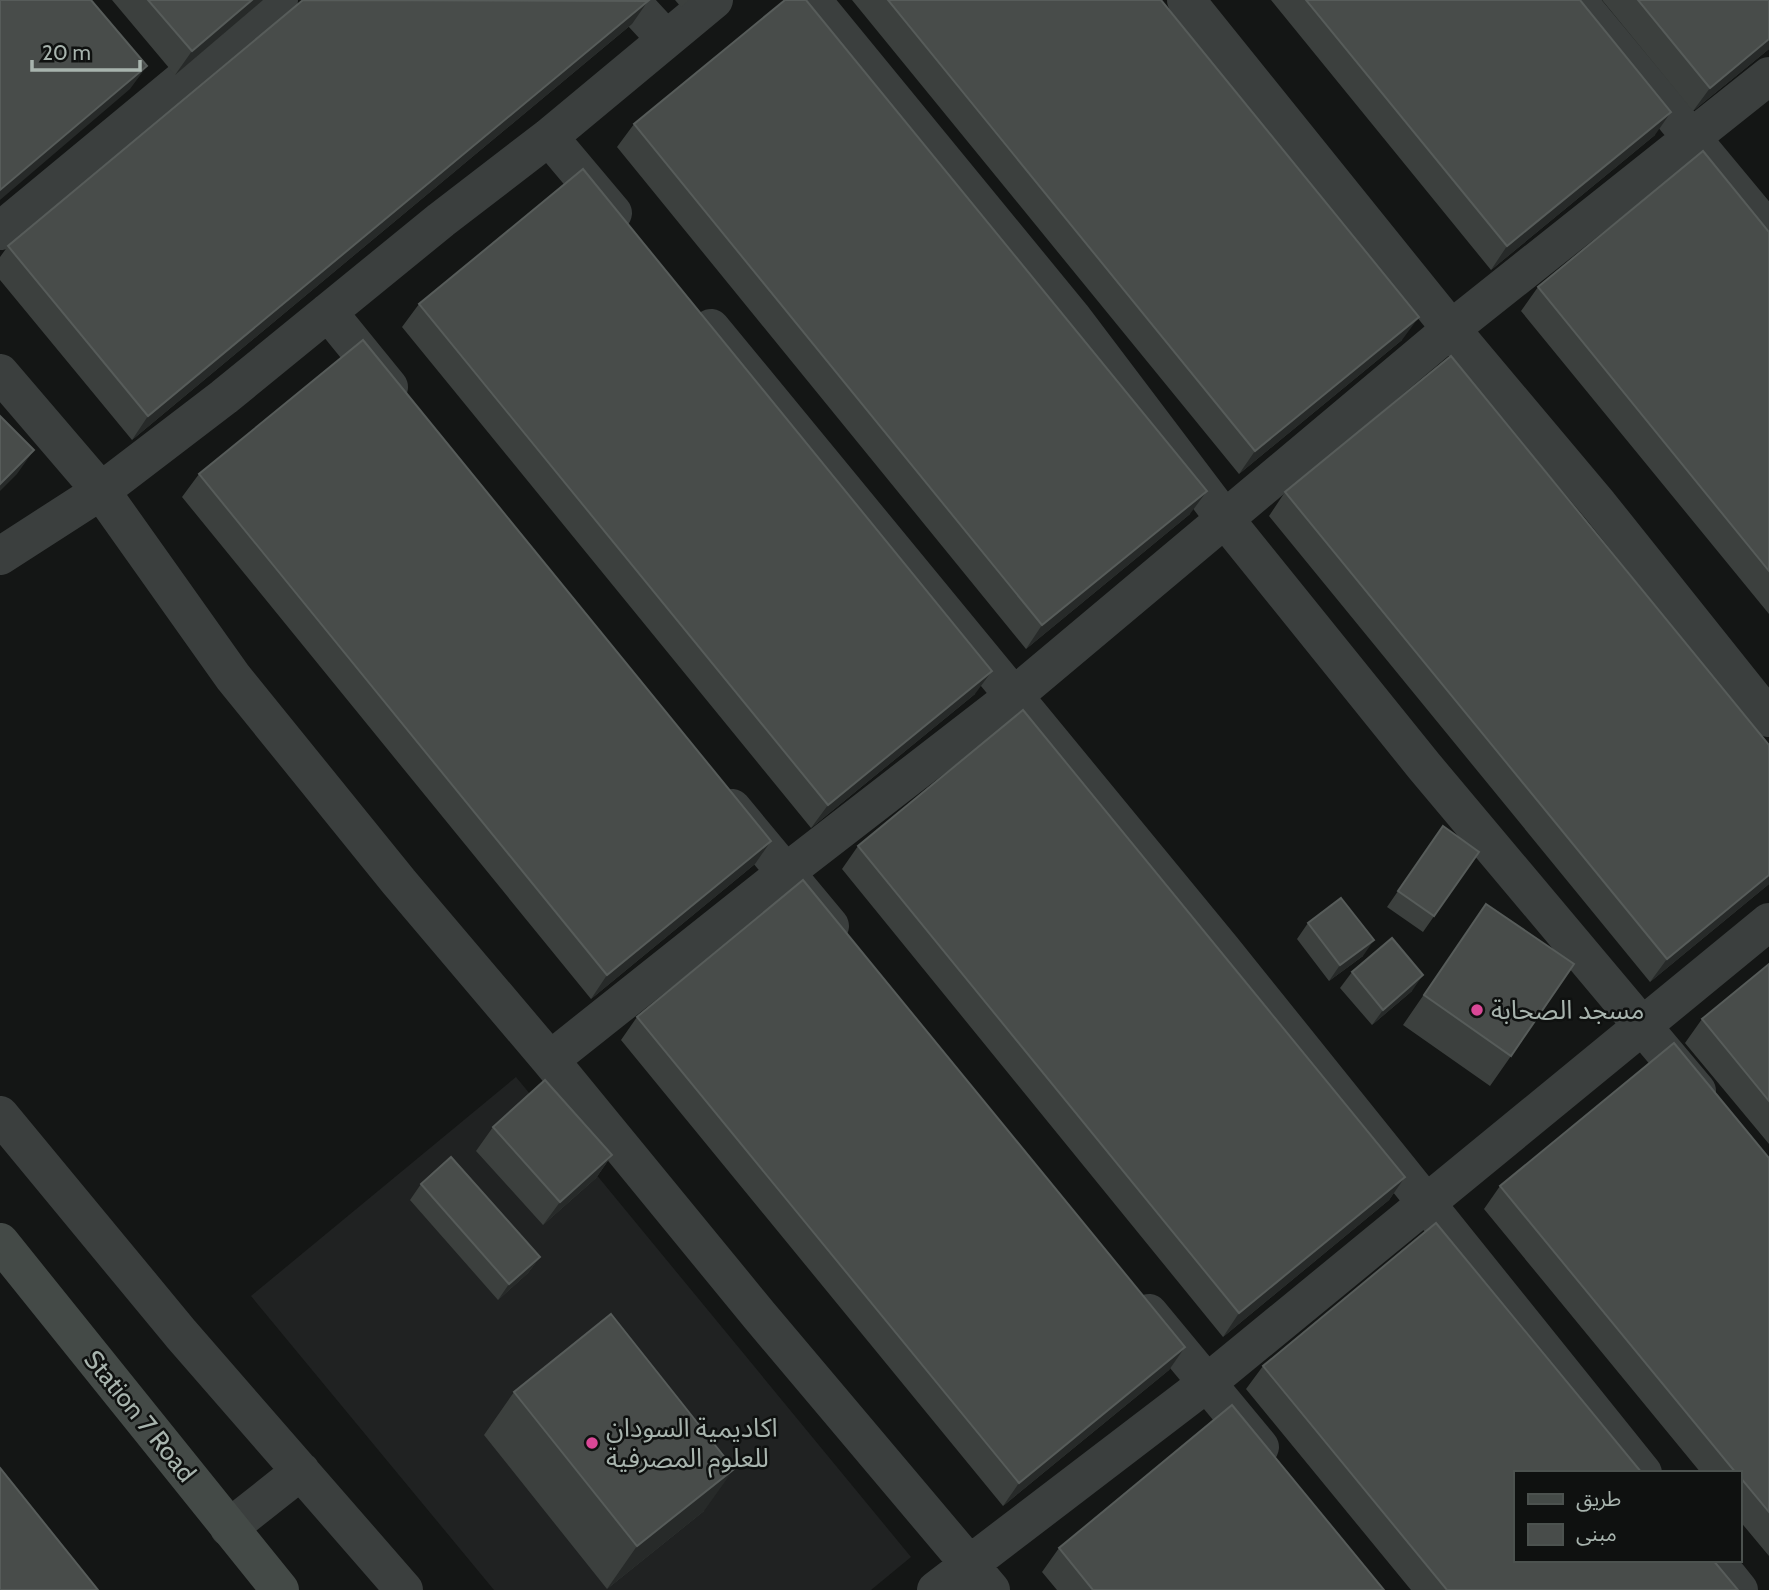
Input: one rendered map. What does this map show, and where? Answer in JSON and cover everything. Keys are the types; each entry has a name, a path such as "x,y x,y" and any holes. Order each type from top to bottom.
{"street":[{"path":"0,231 151,86 279,0"},
{"path":"629,0 666,39"},
{"path":"0,556 101,491 549,137 714,0"},
{"path":"812,0 1072,317 1224,518 1424,766 1718,1116"},
{"path":"1186,0 1451,329 1599,505 1769,718"},
{"path":"1577,0 1769,231"},
{"path":"550,1060 1015,695 1451,329 1769,75"},
{"path":"549,137 638,241"},
{"path":"691,304 1015,695 1641,1471"},
{"path":"328,312 408,409"},
{"path":"0,373 101,491 233,677 399,882 550,1060 759,1315 981,1576"},
{"path":"715,786 847,948"},
{"path":"936,1590 981,1576 1207,1382 1769,922"},
{"path":"0,1115 181,1334 404,1590"},
{"name":"Station 7 Road","path":"0,1242 280,1590"},
{"path":"1129,1287 1283,1476"},
{"path":"229,1528 301,1471"},
{"path":"1717,1562 1739,1590"}],"shaded area":[{"path":"516,1077 911,1557 871,1590 494,1590 251,1296"}],"building":[{"path":"0,0 91,0 147,66 0,190"},
{"path":"148,0 252,0 192,51"},
{"path":"303,0 648,1 148,416 8,246"},
{"path":"785,0 806,0 1207,491 1042,625 634,124"},
{"path":"888,0 1161,0 1419,317 1255,451"},
{"path":"1306,0 1580,0 1671,112 1507,246"},
{"path":"1638,0 1769,0 1769,39 1710,88"},
{"path":"1703,151 1769,232 1769,571 1538,287"},
{"path":"583,169 992,671 828,805 419,304"},
{"path":"363,340 771,841 607,975 199,474"},
{"path":"1451,356 1769,745 1769,875 1667,959 1285,492"},
{"path":"0,416 34,450 0,484"},
{"path":"1023,710 1405,1177 1239,1313 858,846"},
{"path":"1443,826 1479,852 1434,916 1398,891"},
{"path":"803,880 1185,1347 1019,1483 637,1017"},
{"path":"1341,898 1374,940 1340,965 1308,923"},
{"name":"مسجد الصحابة","path":"1486,904 1574,964 1511,1056 1424,995"},
{"path":"1392,938 1423,975 1383,1010 1352,972"},
{"path":"1769,964 1769,1101 1702,1019"},
{"path":"1674,1043 1769,1158 1769,1512 1741,1478 1741,1471 1734,1471 1500,1186"},
{"path":"545,1080 612,1155 560,1202 493,1127"},
{"path":"451,1157 540,1257 509,1284 421,1184"},
{"path":"1436,1223 1640,1471 1514,1471 1514,1562 1715,1562 1738,1590 1447,1590 1263,1366"},
{"path":"611,1314 734,1469 637,1546 514,1392"},
{"path":"1232,1405 1384,1590 1093,1590 1059,1548"},
{"path":"0,1468 98,1590 0,1590"}],"place":[{"name":"مسجد الصحابة","path":"1477,1010"},
{"name":"اكاديمية السودان للعلوم المصرفية","path":"592,1443"}]}
